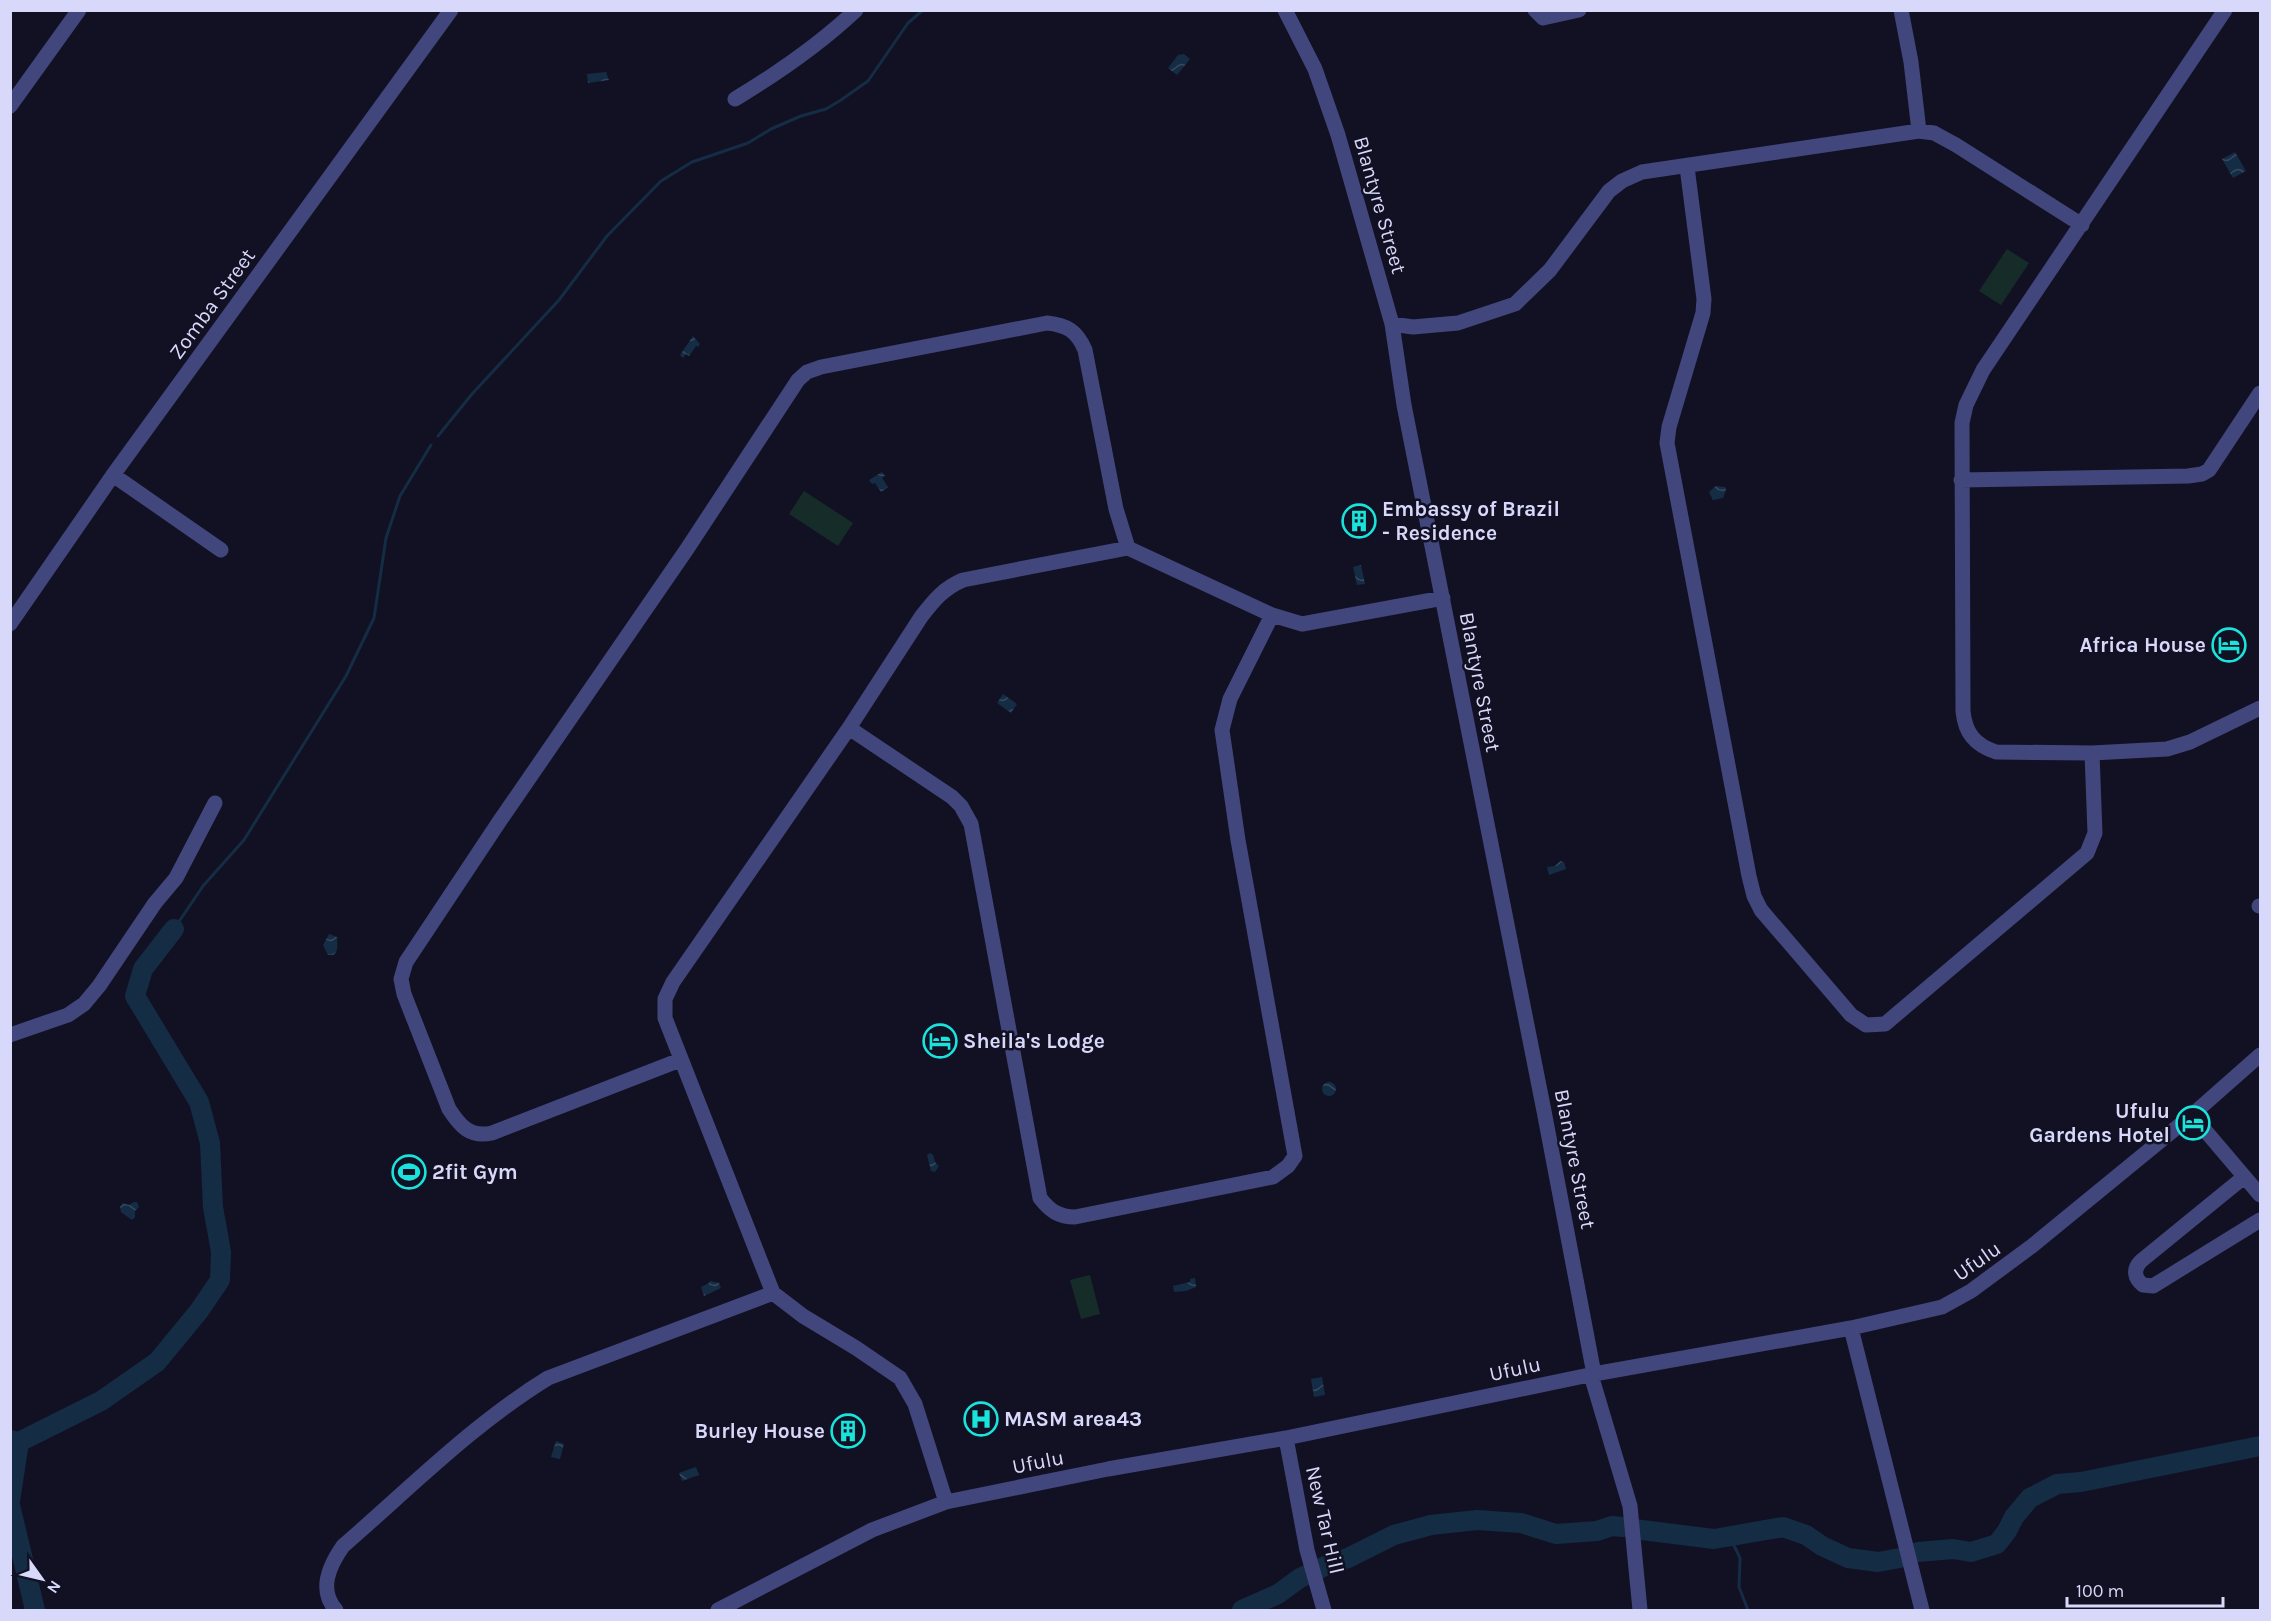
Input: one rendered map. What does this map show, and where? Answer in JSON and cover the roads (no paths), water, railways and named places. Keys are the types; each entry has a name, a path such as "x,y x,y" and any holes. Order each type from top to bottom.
{"street":[{"path":"10,106 79,10"},
{"name":"Zomba Street","path":"10,624 113,475 451,10"},
{"path":"735,99 781,71 834,31 856,10"},
{"name":"Blantyre Street","path":"1284,10 1322,86 1392,324 1404,405 1592,1374 1630,1506 1640,1611"},
{"path":"1535,10 1543,18 1580,10"},
{"path":"1901,10 1910,53 1919,131"},
{"path":"2225,10 1983,370 1966,405 1962,423 1961,480 1963,711 1966,728 1974,741 1996,752 2092,753 2175,747 2260,708"},
{"path":"1392,324 1413,327 1458,323 1515,304 1550,270 1609,191 1622,181 1642,172 1919,131 1934,133 1956,145 2082,225"},
{"path":"1687,167 1704,299 1703,313 1666,443 1749,876 1754,896 1761,910 1851,1016 1866,1025 1885,1023 2087,853 2095,833 2092,753"},
{"path":"680,1059 492,1133 485,1135 471,1132 458,1124 445,1100 404,994 403,971 406,962 499,822 687,549 792,386 807,372 837,363 1047,323 1061,324 1072,329 1080,338 1087,357 1116,510 1128,548"},
{"path":"1961,480 2202,474 2213,465 2260,393"},
{"path":"113,475 221,550"},
{"path":"946,1502 915,1404 900,1378 803,1316 773,1293 665,1018 665,999 669,991 849,728 921,617 932,602 950,586 963,579 1128,548 1272,615 1302,624 1443,598"},
{"path":"849,728 952,797 961,806 971,824 1040,1198 1049,1210 1075,1217 1273,1177 1288,1167 1295,1156 1238,840 1222,730 1236,684 1272,615"},
{"path":"10,1035 68,1015 84,1004 99,986 155,903 176,878 215,803"},
{"name":"Ufulu","path":"718,1611 872,1530 946,1502 1108,1469 1286,1438 1592,1374 1851,1328 1921,1313 1957,1300 2024,1253 2192,1115 2260,1055"},
{"path":"2192,1115 2260,1195"},
{"path":"2244,1177 2141,1261 2136,1269 2137,1278 2143,1285 2153,1286 2260,1220"},
{"path":"336,1611 326,1594 326,1584 331,1565 343,1546 454,1449 519,1396 548,1378 773,1293"},
{"path":"1851,1328 1922,1611"},
{"name":"New Tar Hill","path":"1286,1438 1307,1551 1324,1611"}],"water":[{"path":"1184,54 1190,59 1177,75 1168,68 1178,55"},
{"path":"606,72 609,80 588,83 587,74"},
{"path":"2235,152 2246,171 2233,178 2222,159"},
{"path":"693,336 700,344 689,356 686,354 683,358 680,355"},
{"path":"882,472 885,476 882,478 888,487 881,492 875,483 872,484 869,480"},
{"path":"1716,486 1725,487 1726,490 1723,498 1713,500 1709,492"},
{"path":"1361,565 1365,584 1357,585 1353,567"},
{"path":"1003,694 1017,704 1011,713 997,703"},
{"path":"1560,861 1564,862 1566,869 1549,875 1547,867 1555,866"},
{"path":"329,934 337,937 337,950 333,955 328,955 323,945"},
{"path":"1329,1082 1334,1084 1336,1089 1334,1094 1329,1096 1324,1094 1322,1089 1324,1084"},
{"path":"930,1153 939,1166 935,1172 931,1171 927,1155"},
{"path":"137,1202 139,1207 132,1220 121,1212 120,1207 123,1203 129,1205"},
{"path":"1195,1278 1196,1287 1174,1292 1173,1286 1190,1282 1190,1279"},
{"path":"710,1281 719,1283 721,1288 704,1296 701,1287"},
{"path":"1322,1377 1325,1395 1314,1397 1311,1379"},
{"path":"556,1441 564,1444 560,1459 551,1457"},
{"path":"696,1467 699,1475 682,1481 679,1473"}],"waterway":[{"path":"438,436 472,394 559,300 607,236 661,181 692,162 748,143 771,129 801,116 826,109 841,100 868,81 908,23 923,10"},
{"path":"174,929 203,886 244,840 346,676 374,618 386,538 400,496 431,445"},
{"path":"10,1440 19,1442 101,1401 157,1362 199,1311 220,1280 221,1252 213,1207 210,1143 199,1102 135,996 143,969 174,929"},
{"path":"10,1501 19,1442"},
{"path":"1918,1552 1953,1549 1971,1552 1997,1544 2014,1517 2030,1498 2057,1484 2081,1482 2260,1446"},
{"path":"10,1505 35,1610"},
{"path":"1242,1610 1278,1594 1300,1578 1325,1566 1348,1558 1394,1535 1431,1525 1477,1520 1521,1523 1556,1534 1597,1531 1612,1526 1623,1527"},
{"path":"1634,1529 1714,1539 1783,1527 1806,1535 1822,1546 1848,1558 1878,1562 1900,1558"},
{"path":"1730,1537 1740,1558 1739,1587 1748,1610"}],"place":[{"name":"Embassy of Brazil - Residence","path":"1359,521"},
{"name":"Africa House","path":"2229,645"},
{"name":"Sheila's Lodge","path":"940,1041"},
{"name":"Ufulu Gardens Hotel","path":"2193,1123"},
{"name":"2fit Gym","path":"409,1172"},
{"name":"MASM area43","path":"981,1419"},
{"name":"Burley House","path":"848,1431"}]}
